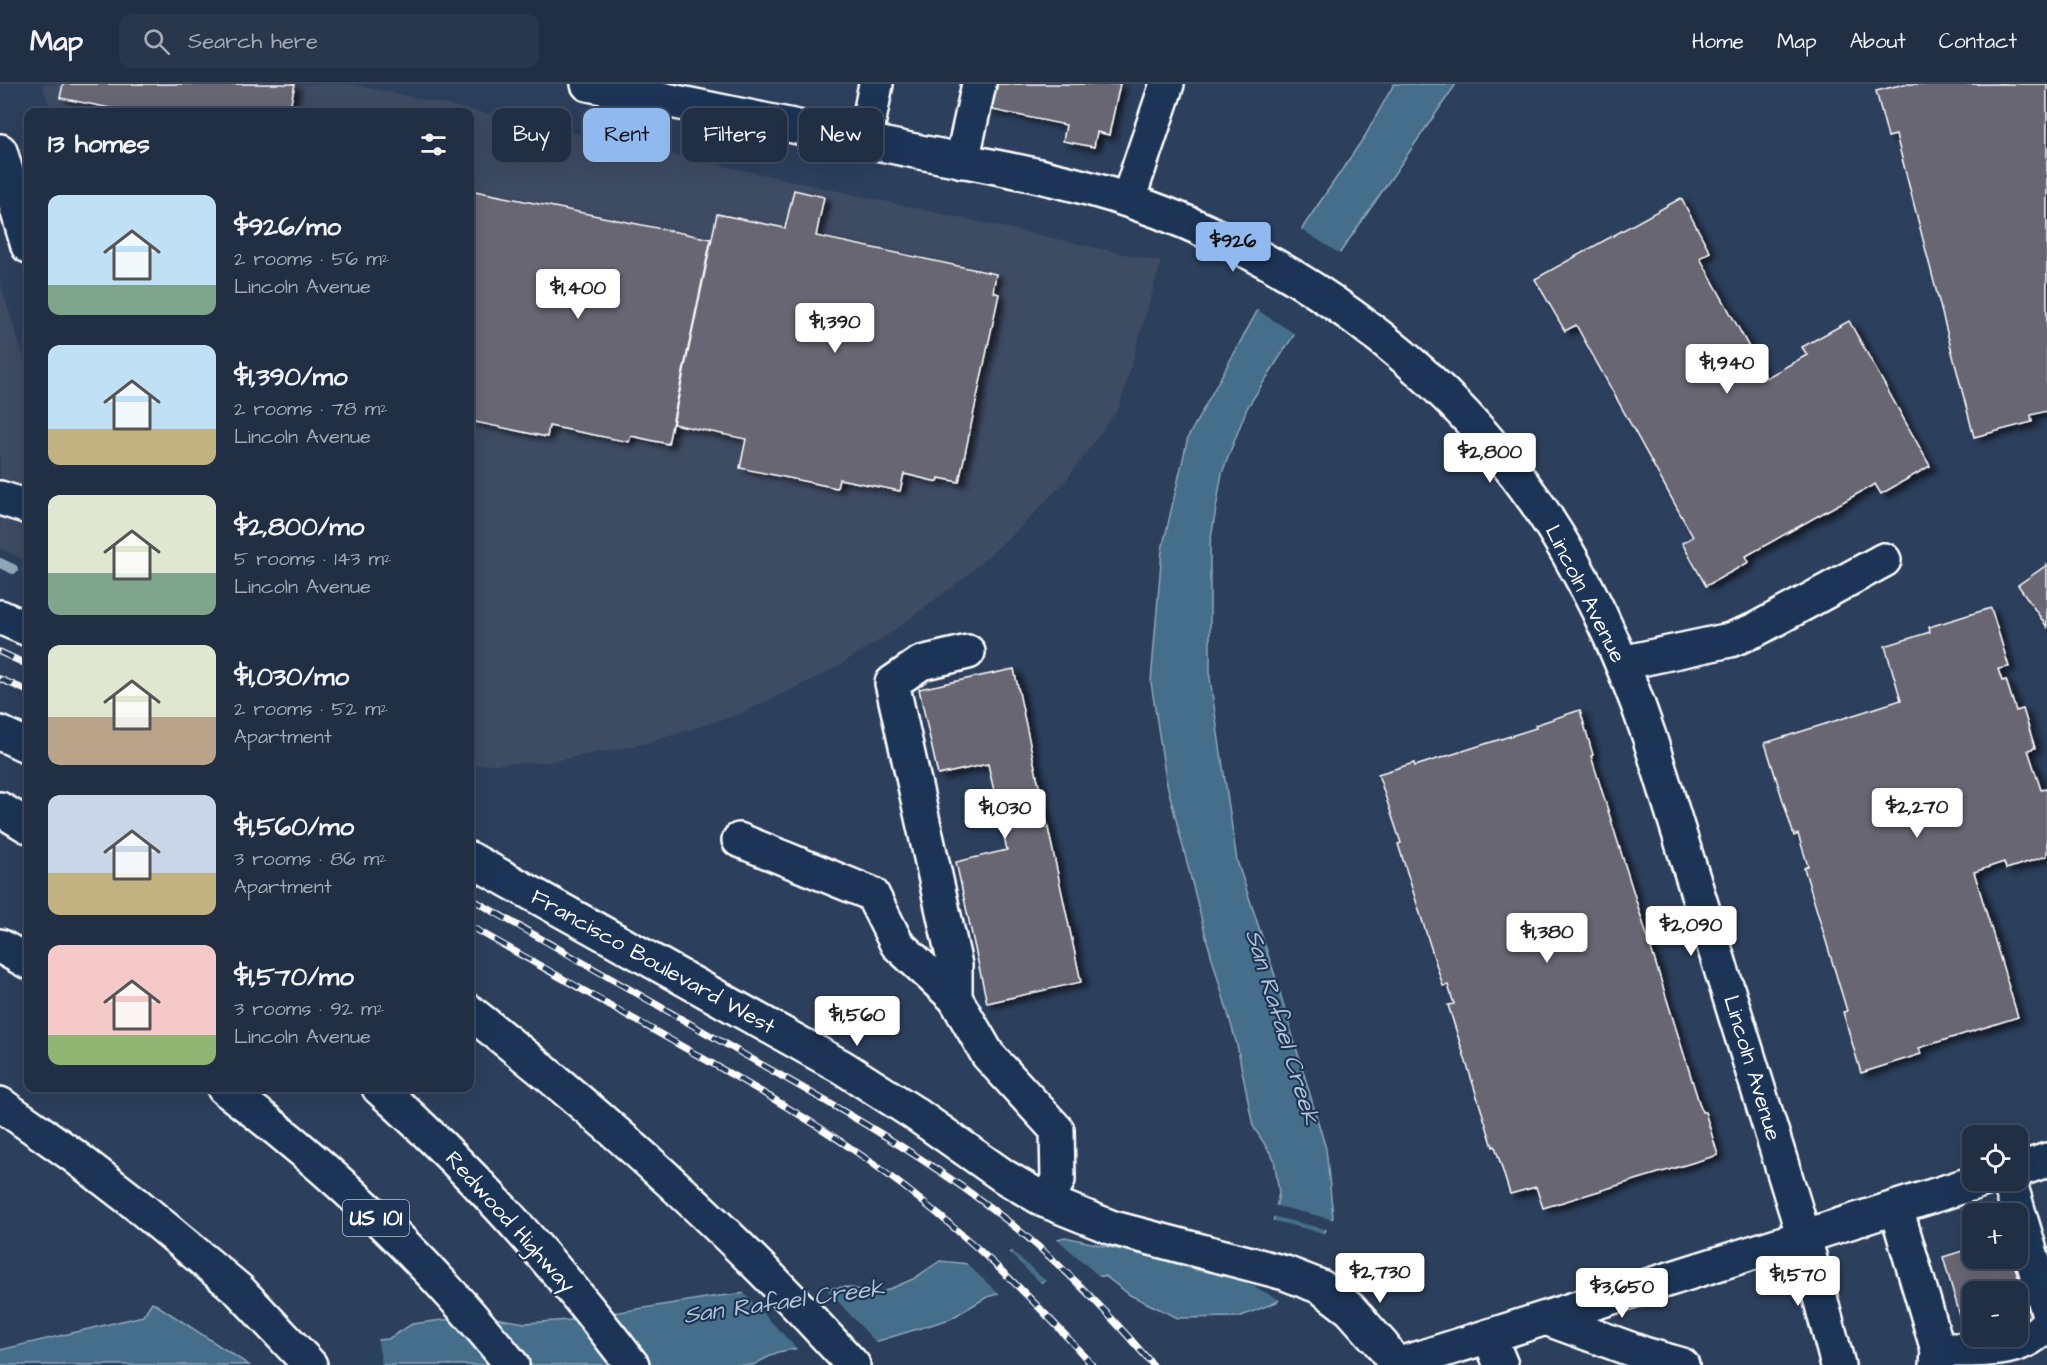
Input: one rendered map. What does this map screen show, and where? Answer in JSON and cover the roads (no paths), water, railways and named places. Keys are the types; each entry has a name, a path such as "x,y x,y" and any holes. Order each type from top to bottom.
{"main road":[{"name":"Lincoln Avenue","path":"588,84 799,127"},
{"path":"871,108 876,84"},
{"path":"962,160 979,84"},
{"path":"1128,200 1167,84"},
{"name":"Lincoln Avenue","path":"883,145 1069,183 1128,200 1223,238 1349,312 1382,338 1467,417 1515,475 1552,527 1578,570 1611,635 1649,736 1804,1237 1838,1365"},
{"path":"0,151 24,232"},
{"path":"0,242 24,252"},
{"path":"0,498 24,506"},
{"path":"1622,663 1730,640 1755,630 1884,560"},
{"path":"0,617 24,627"},
{"path":"955,999 955,965 892,683 921,663 968,652"},
{"path":"0,733 24,744"},
{"path":"0,809 24,824"},
{"path":"739,840 872,894 897,944 955,999 988,1055 1057,1130 1058,1180 1046,1201"},
{"name":"Francisco Boulevard West","path":"474,861 842,1067 914,1113 1005,1177 1046,1201 1113,1228 1298,1276 1321,1287 1350,1309 1382,1345 1396,1365"},
{"path":"0,946 24,960"},
{"path":"474,1015 595,1114 684,1195 853,1365"},
{"name":"US 101","path":"229,1092 315,1160 375,1216 429,1270 512,1365"},
{"name":"Redwood Highway","path":"383,1092 441,1146 495,1202 582,1301 632,1365"},
{"path":"0,1104 74,1156 135,1203 239,1290 310,1365"},
{"path":"2028,1167 2047,1160"},
{"path":"1396,1365 1495,1350 1548,1319 1962,1187"},
{"path":"2013,1191 2047,1308"},
{"path":"1896,1208 1937,1358 2007,1349 2040,1333 2047,1323"},
{"path":"1548,1319 1644,1354 1682,1365"}],"water":[{"name":"San Rafael Creek","path":"1394,84 1456,84 1324,276 1294,335 1247,408 1222,473 1210,544 1210,679 1237,861 1275,976 1326,1149 1333,1217 1309,1260 1277,1302 1239,1317 1178,1318 1130,1295 1105,1276 1056,1278 987,1297 950,1319 875,1342 799,1348 778,1352 753,1365 338,1365 357,1358 377,1340 388,1339 412,1324 489,1317 525,1323 570,1320 755,1292 847,1287 878,1294 913,1279 940,1261 969,1264 1065,1237 1161,1259 1196,1270 1233,1275 1268,1247 1279,1193 1274,1159 1253,1126 1237,1045 1206,937 1166,780 1151,682 1162,550 1188,437 1305,224 1365,136"},
{"path":"152,1302 249,1365 0,1365 0,1350 143,1316"}],"waterway":[{"path":"0,563 13,569"}],"railway":[{"path":"0,652 24,663"},
{"path":"0,679 24,689"},
{"path":"474,900 853,1117 946,1175 1045,1252 1101,1307 1153,1365"},
{"path":"474,928 753,1087 868,1160 928,1206 986,1256 1092,1365"}]}
